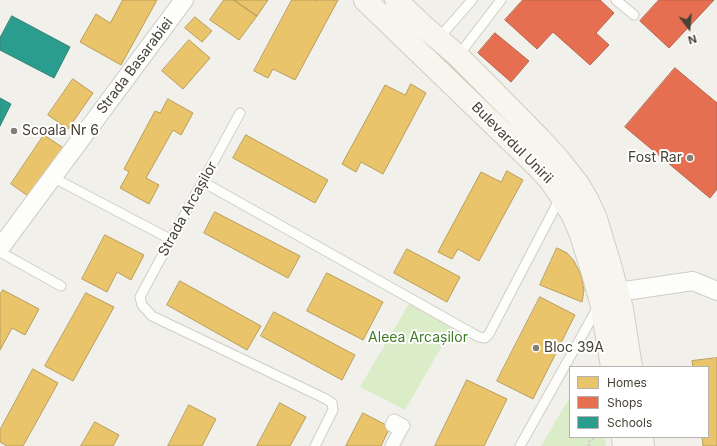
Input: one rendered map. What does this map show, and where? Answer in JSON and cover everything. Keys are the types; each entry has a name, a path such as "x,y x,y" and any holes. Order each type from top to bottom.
{"main road":[{"name":"Bulevardul Unirii","path":"365,0 550,180 572,214 580,232 592,270 609,297 622,309 631,366"},
{"name":"Bulevardul Unirii","path":"404,3 421,24 458,56 540,139 578,184 588,201 596,219 609,259 612,366"}],"street":[{"name":"Strada Basarabiei","path":"0,248 184,0"},
{"path":"561,196 572,177"},
{"path":"609,297 696,276 717,291"},
{"path":"392,446 401,429 392,425 394,421 403,426"}],"lane":[{"path":"438,39 472,0"},
{"path":"458,56 501,0"},
{"path":"616,0 634,15"},
{"name":"Strada Arcașilor","path":"240,113 170,239 140,297 142,306 152,316 332,403 333,410 315,446"},
{"path":"52,177 170,239"},
{"path":"202,182 479,337 485,338 489,334 561,196"},
{"path":"0,252 61,286"},
{"path":"520,446 609,297"}],"path":[{"path":"589,446 589,442 595,438"}],"green space":[{"name":"Aleea Arcașilor","path":"410,302 453,327 405,410 360,387"},
{"path":"569,399 569,438 604,438 606,446 541,446"}],"building: Homes":[{"path":"123,0 157,0 121,65 80,42 96,14 110,23"},
{"path":"224,0 234,0 257,16 239,40 210,20"},
{"path":"234,0 268,0 257,16"},
{"path":"292,0 338,0 295,80 273,69 268,78 254,71"},
{"path":"195,17 212,31 202,42 185,28"},
{"path":"189,40 210,58 183,89 162,71"},
{"path":"73,79 93,93 68,129 48,115"},
{"path":"411,84 426,93 383,174 361,162 356,172 342,164 385,85 405,95"},
{"path":"168,99 193,113 181,135 173,130 146,178 159,185 149,204 120,188 129,172 124,169 155,111 160,113"},
{"path":"44,135 65,149 31,198 11,184"},
{"path":"246,135 328,180 315,203 233,158"},
{"path":"507,171 523,180 479,261 458,249 452,259 438,252 481,172 501,182"},
{"path":"215,212 300,256 288,278 204,233"},
{"path":"105,235 144,255 131,280 117,272 107,292 82,279"},
{"path":"557,248 567,253 574,261 581,275 584,290 582,302 540,285"},
{"path":"407,249 460,277 447,302 394,273"},
{"path":"327,273 383,302 363,340 307,311"},
{"path":"180,281 261,326 247,350 167,305"},
{"path":"3,290 39,309 25,335 12,328 0,350 0,295"},
{"path":"86,293 114,307 73,381 45,366"},
{"name":"Bloc 39A","path":"540,297 575,315 533,399 497,381"},
{"path":"274,312 355,355 342,380 261,336"},
{"path":"717,358 717,446 703,446 702,438 709,438 709,366 693,366 692,361"},
{"path":"33,369 58,383 23,446 7,446 0,442 0,430"},
{"path":"467,380 507,399 484,446 435,446"},
{"path":"280,403 306,417 290,446 257,446"},
{"path":"189,405 216,419 202,446 168,446"},
{"path":"363,413 390,427 381,446 346,446"},
{"path":"95,422 119,435 113,446 81,446"}],"building: Shops":[{"path":"523,0 600,0 614,13 596,33 609,45 590,65 553,32 537,49 505,20"},
{"path":"659,0 714,0 669,48 640,21"},
{"path":"495,33 529,61 511,82 478,53"},
{"name":"Fost Rar","path":"675,68 717,103 717,189 710,198 625,127"}],"building: Schools":[{"path":"12,16 70,47 54,78 0,50 0,38"},
{"path":"0,98 11,104 0,126"}],"place":[{"name":"Scoala Nr 6","path":"14,131"},
{"name":"Fost Rar","path":"690,158"},
{"name":"Bloc 39A","path":"536,348"}]}
